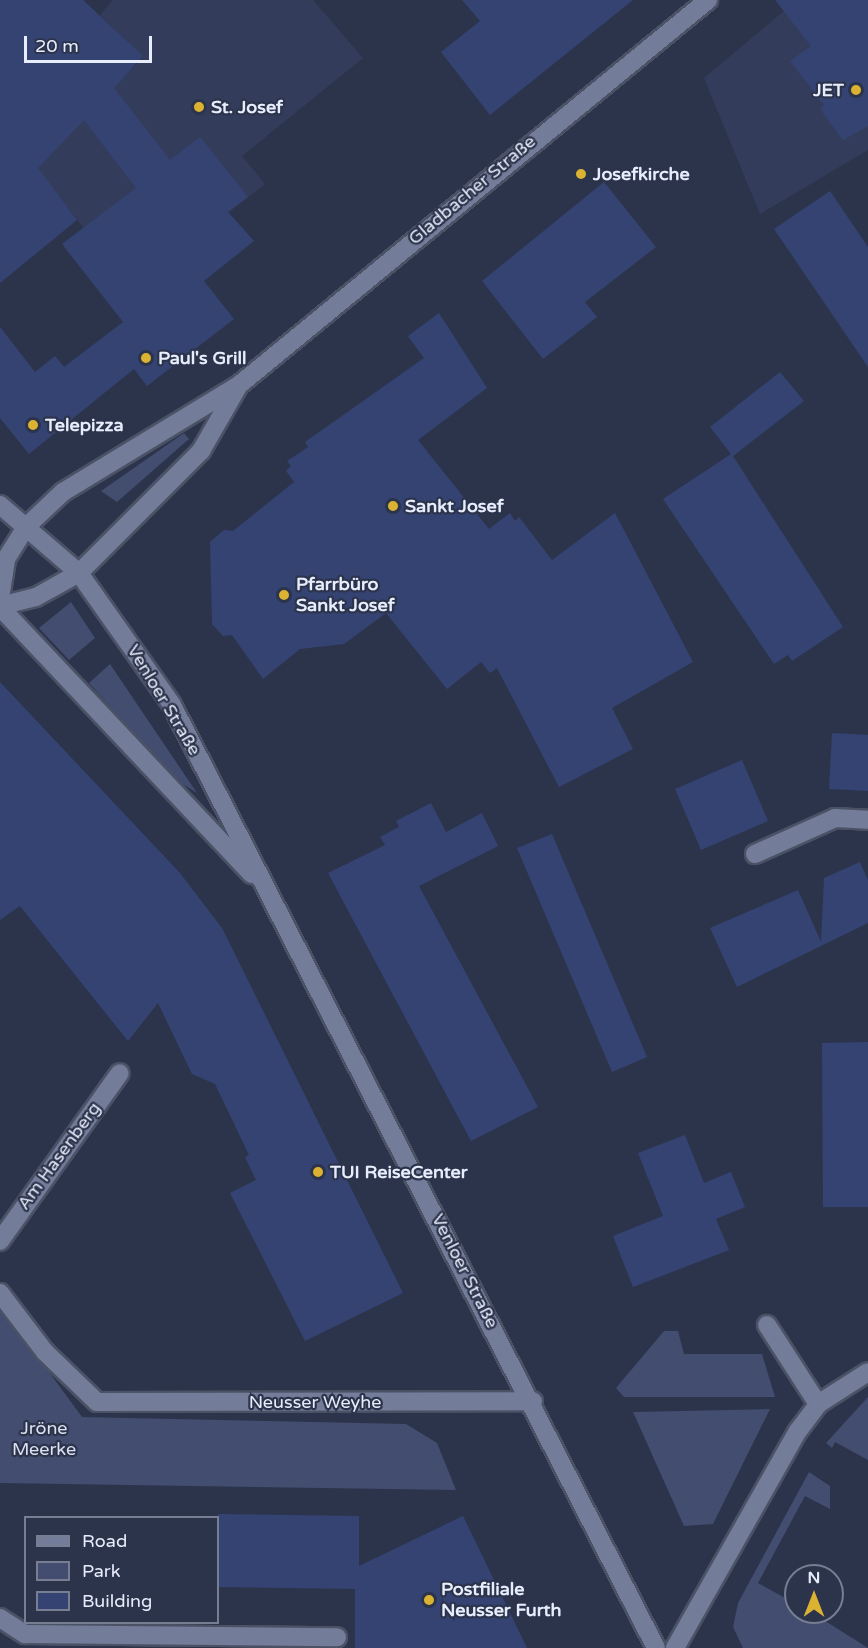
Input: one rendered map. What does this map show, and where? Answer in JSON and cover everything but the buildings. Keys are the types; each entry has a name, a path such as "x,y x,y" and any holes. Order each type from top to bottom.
{"main road":[{"name":"Gladbacher Straße","path":"0,598 6,559 27,525 63,492 239,385 708,0"},
{"name":"Gladbacher Straße","path":"0,606 36,597 79,573 201,452 239,385"},
{"name":"Venloer Straße","path":"0,505 27,525 79,573 172,705 533,1401 656,1648"},
{"name":"Venloer Straße","path":"0,606 271,896"},
{"path":"755,854 835,818 868,820"},
{"name":"Am Hasenberg","path":"0,1241 120,1073"},
{"name":"Neusser Weyhe","path":"0,1293 45,1352 97,1402 533,1401"},
{"path":"767,1326 819,1404"},
{"path":"675,1648 819,1404 868,1372"},
{"path":"0,1618 26,1634 337,1637"}],"shaded area":[{"name":"St. Josef","path":"113,0 313,0 363,58 242,156 265,184 130,288 37,168 143,57 100,15"},
{"path":"797,0 868,0 868,150 760,214 704,78"}],"green space":[{"path":"184,433 189,439 117,502 101,491"},
{"path":"71,602 95,638 69,660 39,628"},
{"path":"110,664 197,793 173,778 89,683"},
{"name":"Jröne Meerke","path":"0,1305 82,1417 406,1424 437,1443 456,1490 0,1483"},
{"path":"664,1331 678,1331 684,1354 762,1354 775,1397 624,1397 616,1388"},
{"path":"868,1397 868,1460 835,1442 832,1448 826,1443"},
{"path":"770,1409 713,1524 684,1526 633,1412"},
{"path":"809,1472 830,1486 830,1509 805,1496 758,1583 784,1597 784,1624 830,1624 868,1648 743,1648 733,1627 738,1603"}],"place":[{"name":"JET","path":"856,90"},
{"name":"St. Josef","path":"199,107"},
{"name":"Josefkirche","path":"581,174"},
{"name":"Paul's Grill","path":"146,358"},
{"name":"Telepizza","path":"33,425"},
{"name":"Sankt Josef","path":"393,506"},
{"name":"Pfarrbüro Sankt Josef","path":"284,595"},
{"name":"TUI ReiseCenter","path":"318,1172"},
{"name":"Postfiliale Neusser Furth","path":"429,1600"}]}
